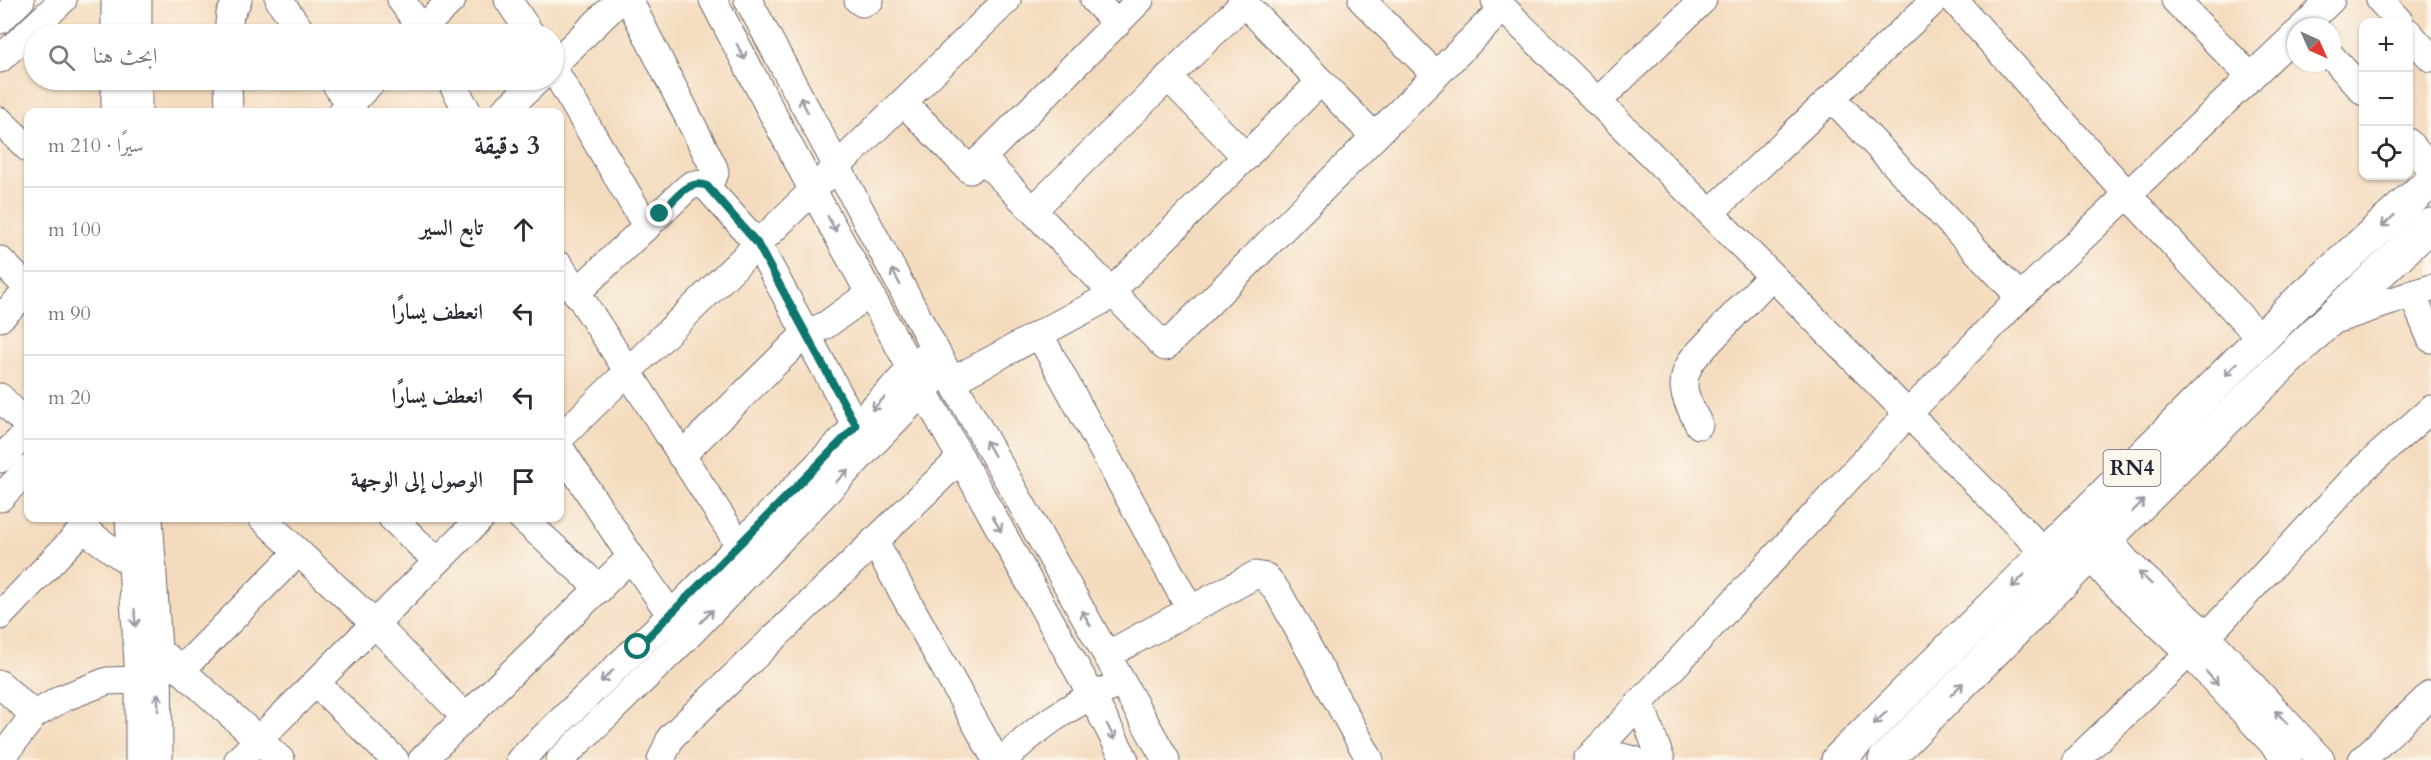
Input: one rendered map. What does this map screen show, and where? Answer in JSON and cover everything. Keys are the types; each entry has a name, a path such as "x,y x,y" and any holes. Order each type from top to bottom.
{"main road":[{"name":"RN4","path":"1885,760 2084,543 2261,339 2300,300 2431,181"},
{"name":"RN4","path":"1838,760 2045,554 2084,543 2431,225"}],"street":[{"path":"0,20 21,0"},
{"path":"41,24 63,0"},
{"path":"115,0 115,24"},
{"path":"138,0 138,24"},
{"path":"229,24 230,14 238,0"},
{"path":"279,0 296,24"},
{"path":"401,0 416,24"},
{"path":"429,24 452,0"},
{"path":"508,0 524,24"},
{"path":"564,54 620,0"},
{"path":"629,0 714,168 715,173 707,186"},
{"path":"713,0 812,189 1092,696 1125,760"},
{"path":"748,0 944,366 1166,760"},
{"path":"858,0 862,3 870,0"},
{"path":"564,434 1007,0"},
{"path":"1094,0 1117,24"},
{"path":"903,102 970,170 1140,0"},
{"path":"1362,0 1436,75"},
{"path":"1597,102 1703,0"},
{"path":"1710,213 1935,0"},
{"path":"1954,0 2127,194 2261,339"},
{"path":"2175,0 2251,76"},
{"path":"2312,18 2331,0"},
{"path":"2380,0 2396,18"},
{"path":"1033,210 1242,2 1374,136"},
{"path":"982,158 1165,347 1436,75 1499,4 1710,213 2045,554"},
{"path":"2413,37 2431,58"},
{"path":"1591,755 1907,415 2020,297 2287,42"},
{"path":"2341,67 2359,87"},
{"path":"1168,77 1246,157"},
{"path":"520,760 671,615 856,426 918,379 944,366 1040,334 1103,300 1320,82"},
{"path":"564,87 647,227"},
{"path":"115,90 115,108"},
{"path":"138,90 138,108"},
{"path":"228,90 229,108"},
{"path":"338,90 348,108"},
{"path":"351,108 366,90"},
{"path":"456,90 466,108"},
{"path":"507,108 527,90"},
{"path":"1832,98 2020,297"},
{"path":"0,121 24,144"},
{"path":"2413,147 2431,168"},
{"path":"576,293 691,185 704,184 757,243 856,426"},
{"path":"0,260 24,286"},
{"path":"564,273 740,546"},
{"path":"1699,425 1684,394 1685,372 1692,360 1771,276"},
{"path":"2323,324 2422,291 2431,339"},
{"path":"681,456 805,334 826,325 870,293"},
{"path":"0,318 24,294"},
{"path":"1040,334 1190,609"},
{"path":"560,760 686,638 918,379"},
{"path":"0,397 24,422"},
{"path":"2076,760 2198,645 2361,471 2431,409"},
{"path":"24,436 0,459 24,476"},
{"path":"564,454 686,638"},
{"path":"661,760 671,737 961,458"},
{"path":"0,498 24,479"},
{"path":"130,522 143,572 158,649 159,760"},
{"path":"139,760 143,572 149,522"},
{"path":"266,522 375,624 466,718"},
{"path":"396,522 437,561"},
{"path":"238,760 477,522"},
{"path":"526,522 600,589"},
{"path":"0,616 76,523 143,572"},
{"path":"874,542 996,760"},
{"path":"2084,543 2110,579 2198,645 2321,760"},
{"path":"182,670 298,552"},
{"path":"422,760 631,557"},
{"path":"1107,655 1255,575 1266,577 1278,594 1365,758"},
{"path":"2198,645 2288,760"},
{"path":"158,649 281,760"},
{"path":"3,760 9,748 34,715 63,698 107,681 139,680"},
{"path":"316,683 395,760"},
{"path":"0,684 34,715"},
{"path":"1003,760 1048,720 1092,696 1124,684"},
{"path":"2362,760 2431,694"},
{"path":"1640,703 1661,760"},
{"path":"1591,755 1634,760"}],"route":[{"path":"638,647 856,426 757,243 707,186 704,184 691,185 660,214"}]}
